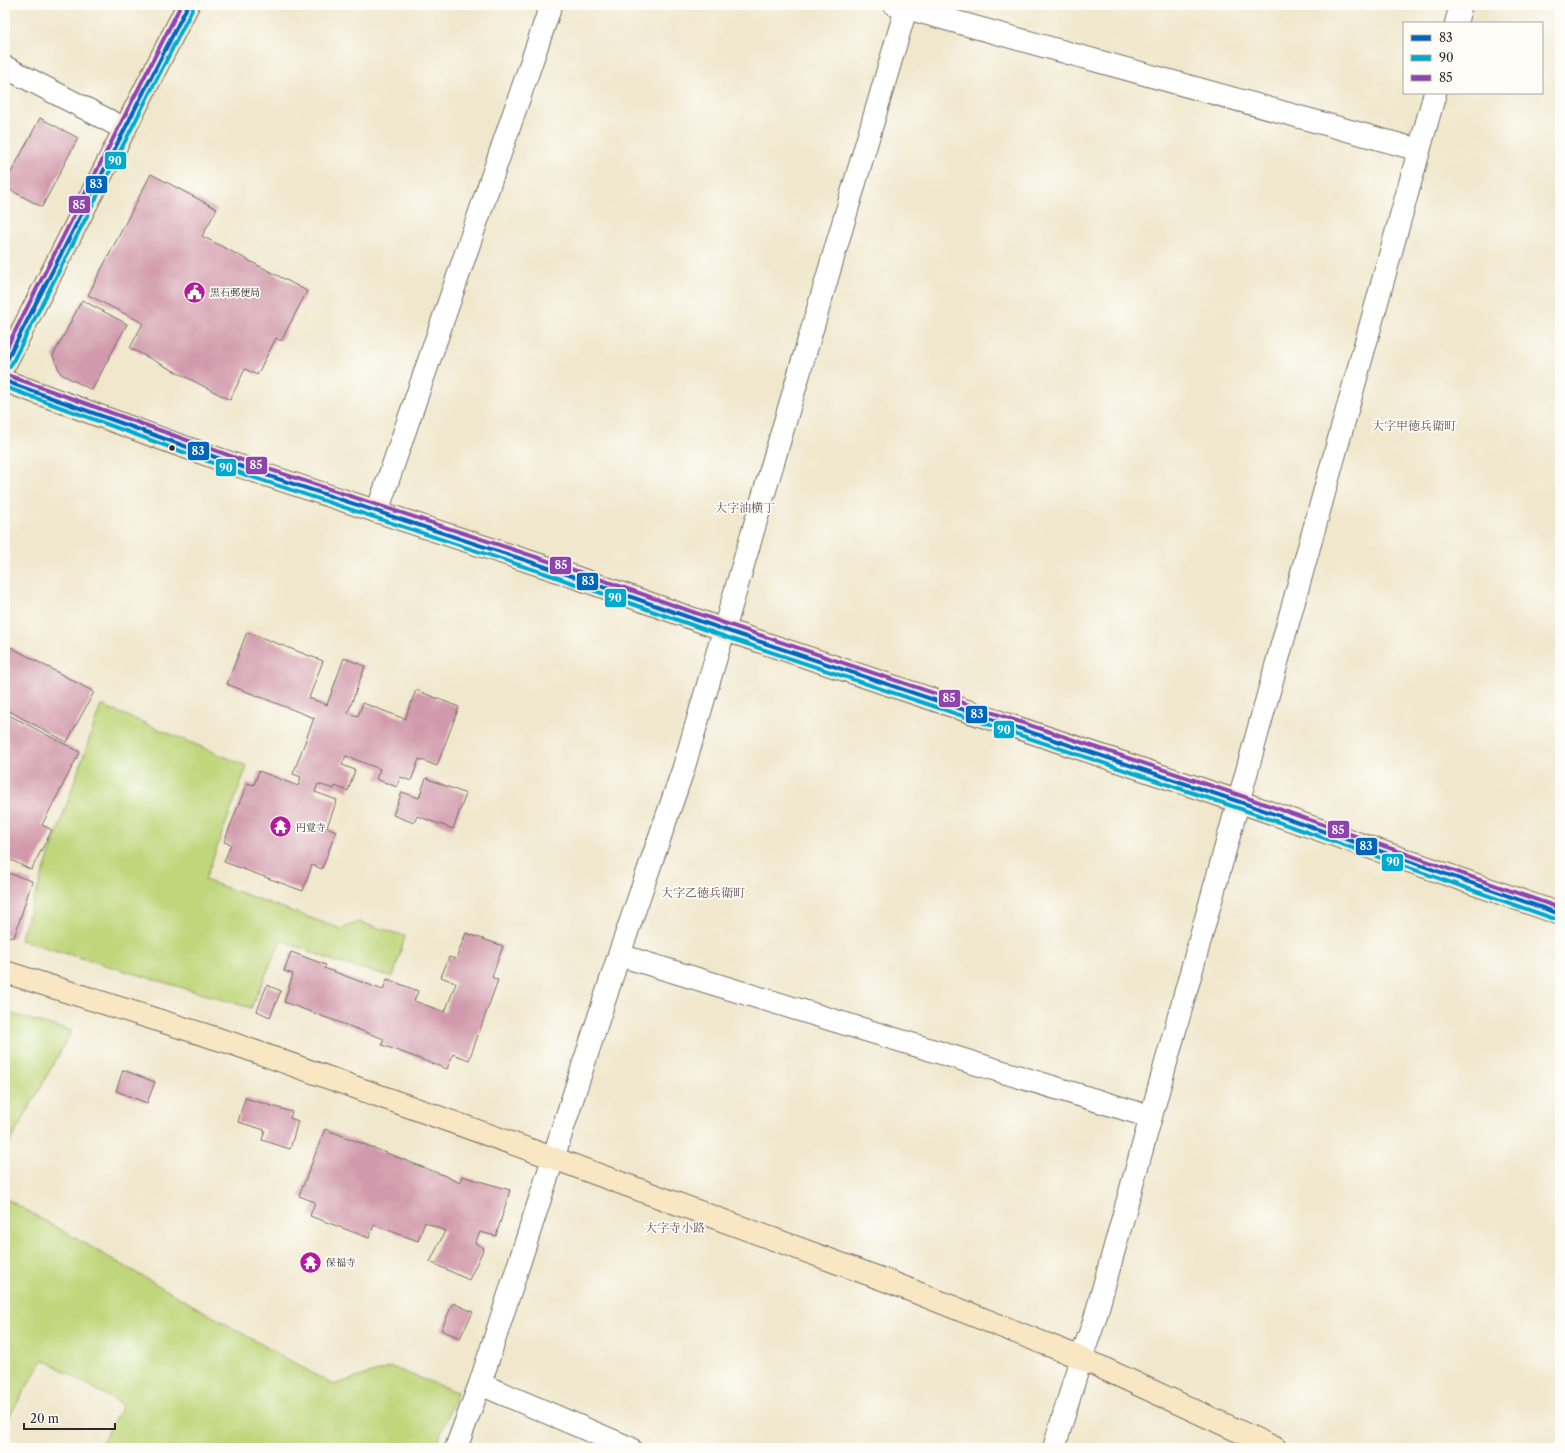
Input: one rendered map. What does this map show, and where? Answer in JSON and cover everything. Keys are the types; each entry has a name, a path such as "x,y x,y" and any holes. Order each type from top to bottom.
{"street":[{"path":"5,364 188,5"},
{"path":"377,512 551,5"},
{"path":"1456,22 1461,5"},
{"path":"456,1448 480,1384 619,955 683,770 725,630 903,6 1419,150"},
{"path":"5,67 125,129"},
{"path":"1054,1448 1081,1358 1094,1322 1240,802 1436,94"},
{"path":"5,381 173,443 552,569 725,630 1240,802 1560,914"},
{"path":"619,955 1151,1117"},
{"path":"5,972 234,1044 553,1158 890,1282 1081,1358 1275,1448"},
{"path":"480,1384 630,1448"}],"green space":[{"path":"101,705 247,766 205,880 341,929 359,922 405,936 393,977 336,962 281,940 251,1008 20,940"},
{"path":"5,1012 72,1031 5,1151"},
{"path":"5,1198 333,1385 391,1367 457,1392 435,1448 203,1448 198,1445 196,1448 99,1448 123,1405 43,1359 5,1424"}],"building":[{"path":"40,118 78,138 42,207 5,187 5,184"},
{"path":"151,174 217,209 202,236 307,291 281,341 276,338 257,375 245,369 230,400 130,348 143,323 88,295"},
{"path":"82,300 127,324 92,390 61,374 53,356"},
{"path":"247,632 323,661 309,698 327,705 344,658 365,666 348,713 358,716 363,703 405,719 416,690 459,707 437,766 419,759 411,781 400,777 397,787 376,779 380,769 346,756 342,765 355,770 348,791 335,786 334,789 318,784 315,792 337,800 327,827 336,831 322,869 312,865 303,891 224,862 231,844 224,842 247,783 254,785 259,771 298,786 301,777 293,774 314,718 227,684"},
{"path":"5,644 94,692 67,742 5,709"},
{"path":"5,713 80,752 42,825 52,830 31,870 5,857"},
{"path":"426,778 466,794 453,829 417,816 414,823 393,815 402,792 419,798"},
{"path":"5,872 32,881 14,938 5,935"},
{"path":"466,933 503,946 492,977 498,980 469,1060 453,1054 447,1069 382,1045 384,1039 284,1002 293,974 284,971 291,952 326,965 324,968 383,990 387,979 418,991 414,1001 445,1012 456,983 441,977 449,957 456,959"},
{"path":"267,985 281,991 270,1017 257,1011"},
{"path":"123,1070 155,1082 147,1103 116,1091"},
{"path":"245,1098 292,1112 290,1118 298,1121 290,1149 262,1140 265,1130 238,1122"},
{"path":"325,1129 460,1183 462,1176 510,1190 496,1236 480,1232 475,1243 484,1248 469,1280 430,1262 445,1231 425,1222 418,1241 374,1225 369,1238 310,1216 315,1202 299,1196"},
{"path":"453,1303 473,1312 460,1338 441,1330"}],"transit line":[{"name":"85","path":"5,351 181,5"},
{"name":"83","path":"5,364 188,5"},
{"name":"90","path":"10,367 193,8"},
{"name":"85","path":"7,375 250,463 554,563 727,624 1242,796 1560,908"},
{"name":"83","path":"5,381 248,469 552,569 725,630 1240,802 1560,914"},
{"name":"90","path":"5,387 246,475 550,575 723,636 1238,808 1558,920"}],"place":[{"name":"黒石郵便局","path":"194,292"},
{"name":"円覚寺","path":"281,827"},
{"name":"保福寺","path":"311,1262"}],"district":[{"name":"大字甲徳兵衛町","path":"1414,426"},
{"name":"大字油横丁","path":"745,508"},
{"name":"大字乙徳兵衛町","path":"703,893"},
{"name":"大字寺小路","path":"675,1228"}]}
